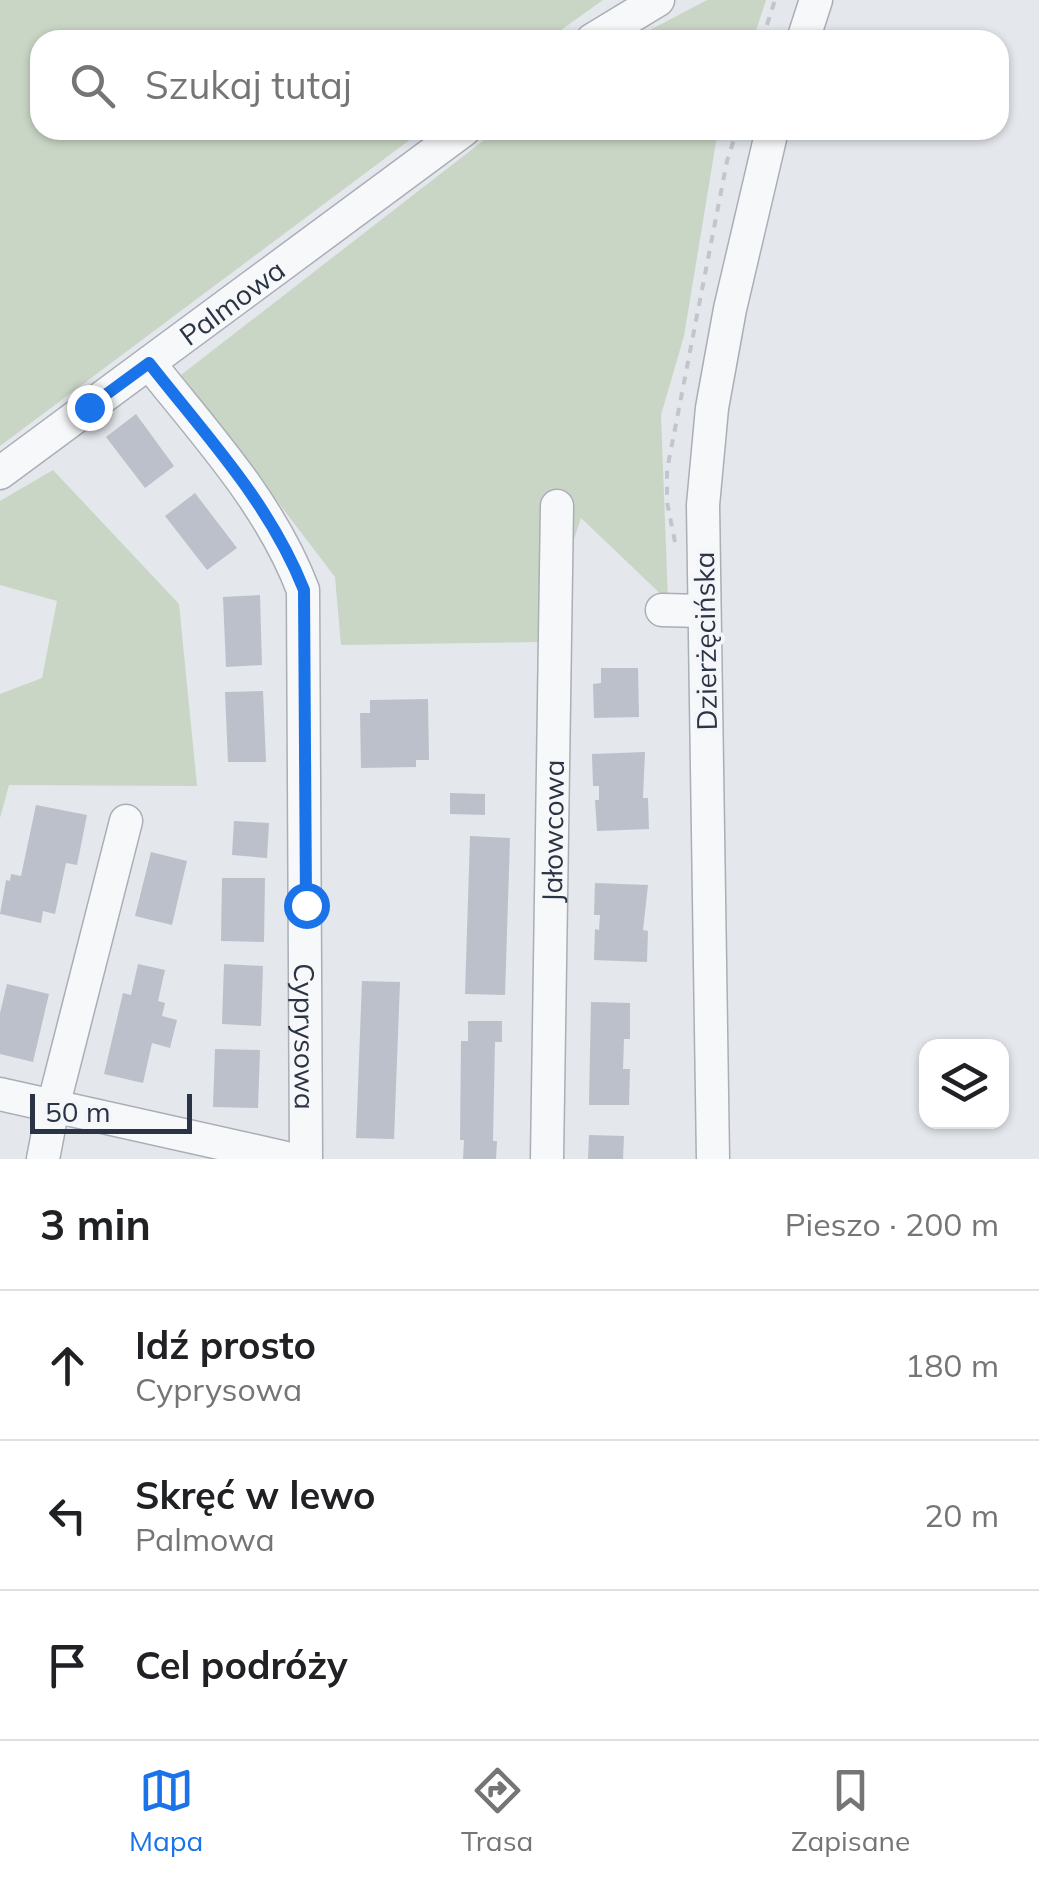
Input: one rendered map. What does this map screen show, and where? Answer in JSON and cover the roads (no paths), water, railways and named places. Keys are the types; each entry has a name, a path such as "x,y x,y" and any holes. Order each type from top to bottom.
{"street":[{"path":"608,30 658,0"},
{"path":"806,30 816,0"},
{"name":"Palmowa","path":"0,473 450,140"},
{"name":"Dzierżęcińska","path":"713,1159 703,505 712,408 730,309 770,140"},
{"name":"Cyprysowa","path":"149,363 261,504 288,549 304,590 306,1159"},
{"name":"Jałowcowa","path":"546,1159 558,506"},
{"path":"662,610 704,611"},
{"path":"44,1159 53,1108 126,820"},
{"path":"0,1094 292,1159"}]}
